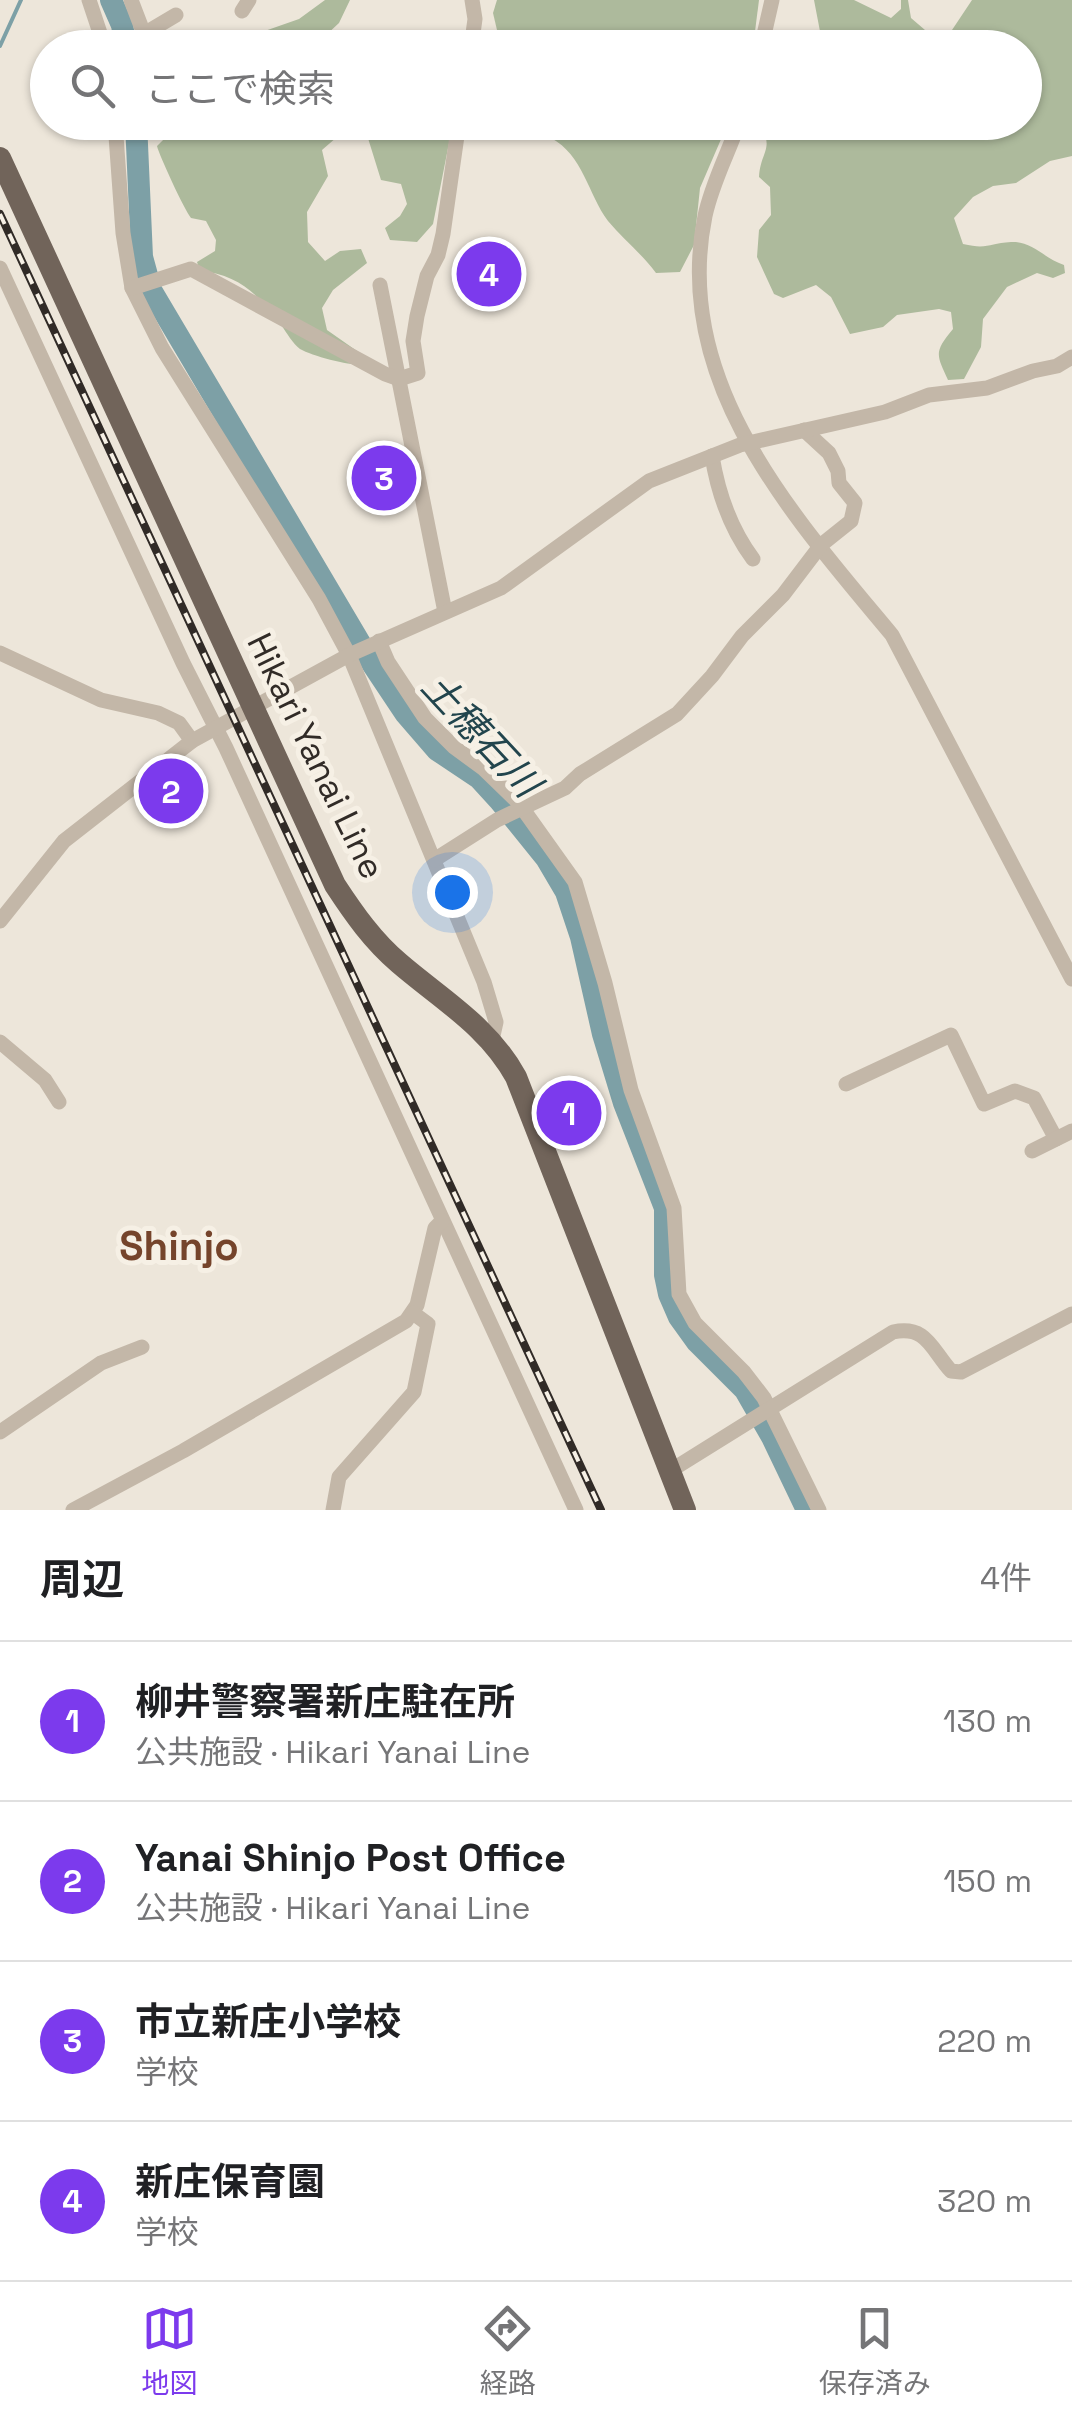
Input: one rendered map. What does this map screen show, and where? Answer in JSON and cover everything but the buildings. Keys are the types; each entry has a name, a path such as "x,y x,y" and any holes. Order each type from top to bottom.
{"main road":[{"name":"Hikari Yanai Line","path":"0,158 319,853 355,916 399,963 477,1024 516,1077 685,1510"}],"street":[{"path":"90,0 99,30"},
{"path":"131,0 142,30"},
{"path":"472,0 473,30"},
{"path":"765,30 772,0"},
{"path":"151,30 176,15"},
{"path":"116,140 123,232 132,288 162,348 351,654 484,982 496,1022 492,1040"},
{"path":"132,288 183,271 200,272 352,358 399,379 418,372 413,341 417,316 426,276 438,255 443,234 456,140"},
{"path":"732,140 705,218 699,291 714,364 734,422 762,470 892,635 1072,979"},
{"path":"0,268 576,1510"},
{"path":"380,285 446,612"},
{"path":"0,920 64,841 214,726 351,654 501,588 649,481 747,444 885,412 929,395 987,388 1058,366 1072,356"},
{"path":"434,860 498,820 564,788 677,714 742,636 783,595 821,545 850,521 855,503 839,483 838,471 828,453 804,430"},
{"path":"712,456 718,489 752,559"},
{"path":"375,643 425,718 520,808 562,861 580,894 632,1090 674,1208 675,1275 685,1310 744,1372 819,1510"},
{"path":"0,652 102,700 158,713 179,723 192,741"},
{"path":"846,1084 951,1034 984,1104 1015,1091 1034,1098 1067,1136 1032,1151"},
{"path":"0,1042 45,1080 59,1102"},
{"path":"74,1510 183,1451 413,1314 435,1228 442,1221"},
{"path":"333,1510 339,1477 414,1392 428,1324 413,1314"},
{"path":"670,1471 893,1332 920,1332 952,1372 961,1372 1072,1314"},
{"path":"0,1432 101,1363 142,1347"}],"green space":[{"path":"325,0 350,0 332,30 268,30 299,19"},
{"path":"497,0 759,0 755,30 497,30 493,13"},
{"path":"814,0 854,0 891,18 901,9 901,0 908,0 911,18 925,30 820,30"},
{"path":"972,0 1072,0 1072,156 1050,161 1016,183 993,186 973,197 954,218 963,244 1025,244 1064,265 1065,273 1053,278 1037,273 1007,287 983,319 981,347 964,379 948,380 939,359 940,348 953,329 951,312 939,309 897,315 883,327 850,334 831,297 816,285 783,298 774,294 757,257 759,230 771,215 770,187 759,177 766,140 1042,140 1042,30 952,30"},
{"path":"163,140 334,140 322,150 328,176 307,212 308,242 325,261 340,251 361,249 367,263 333,290 322,308 327,330 357,351 361,365 330,360 300,349 246,288 226,276 200,271 197,262 215,251 216,240 206,221 191,218 157,146"},
{"path":"369,140 450,140 433,224 417,242 390,240 385,228 407,204 401,184 381,180"},
{"path":"554,140 721,140 700,188 694,245 680,272 656,273 608,221 578,165"}],"waterway":[{"path":"0,46 21,0"},
{"name":"土穂石川","path":"111,0 123,30"},
{"name":"土穂石川","path":"137,140 142,257 151,290 405,713 437,750 479,778 500,801 546,858 566,892 624,1103 665,1208 665,1275 669,1294 697,1342 745,1390 807,1510"}],"railway":[{"path":"0,214 601,1510"}],"place":[{"name":"新庄保育園","path":"489,274"},
{"name":"市立新庄小学校","path":"384,478"},
{"name":"Yanai Shinjo Post Office","path":"171,791"},
{"name":"柳井警察署新庄駐在所","path":"569,1113"}],"district":[{"name":"Shinjo","path":"179,1246"}]}
